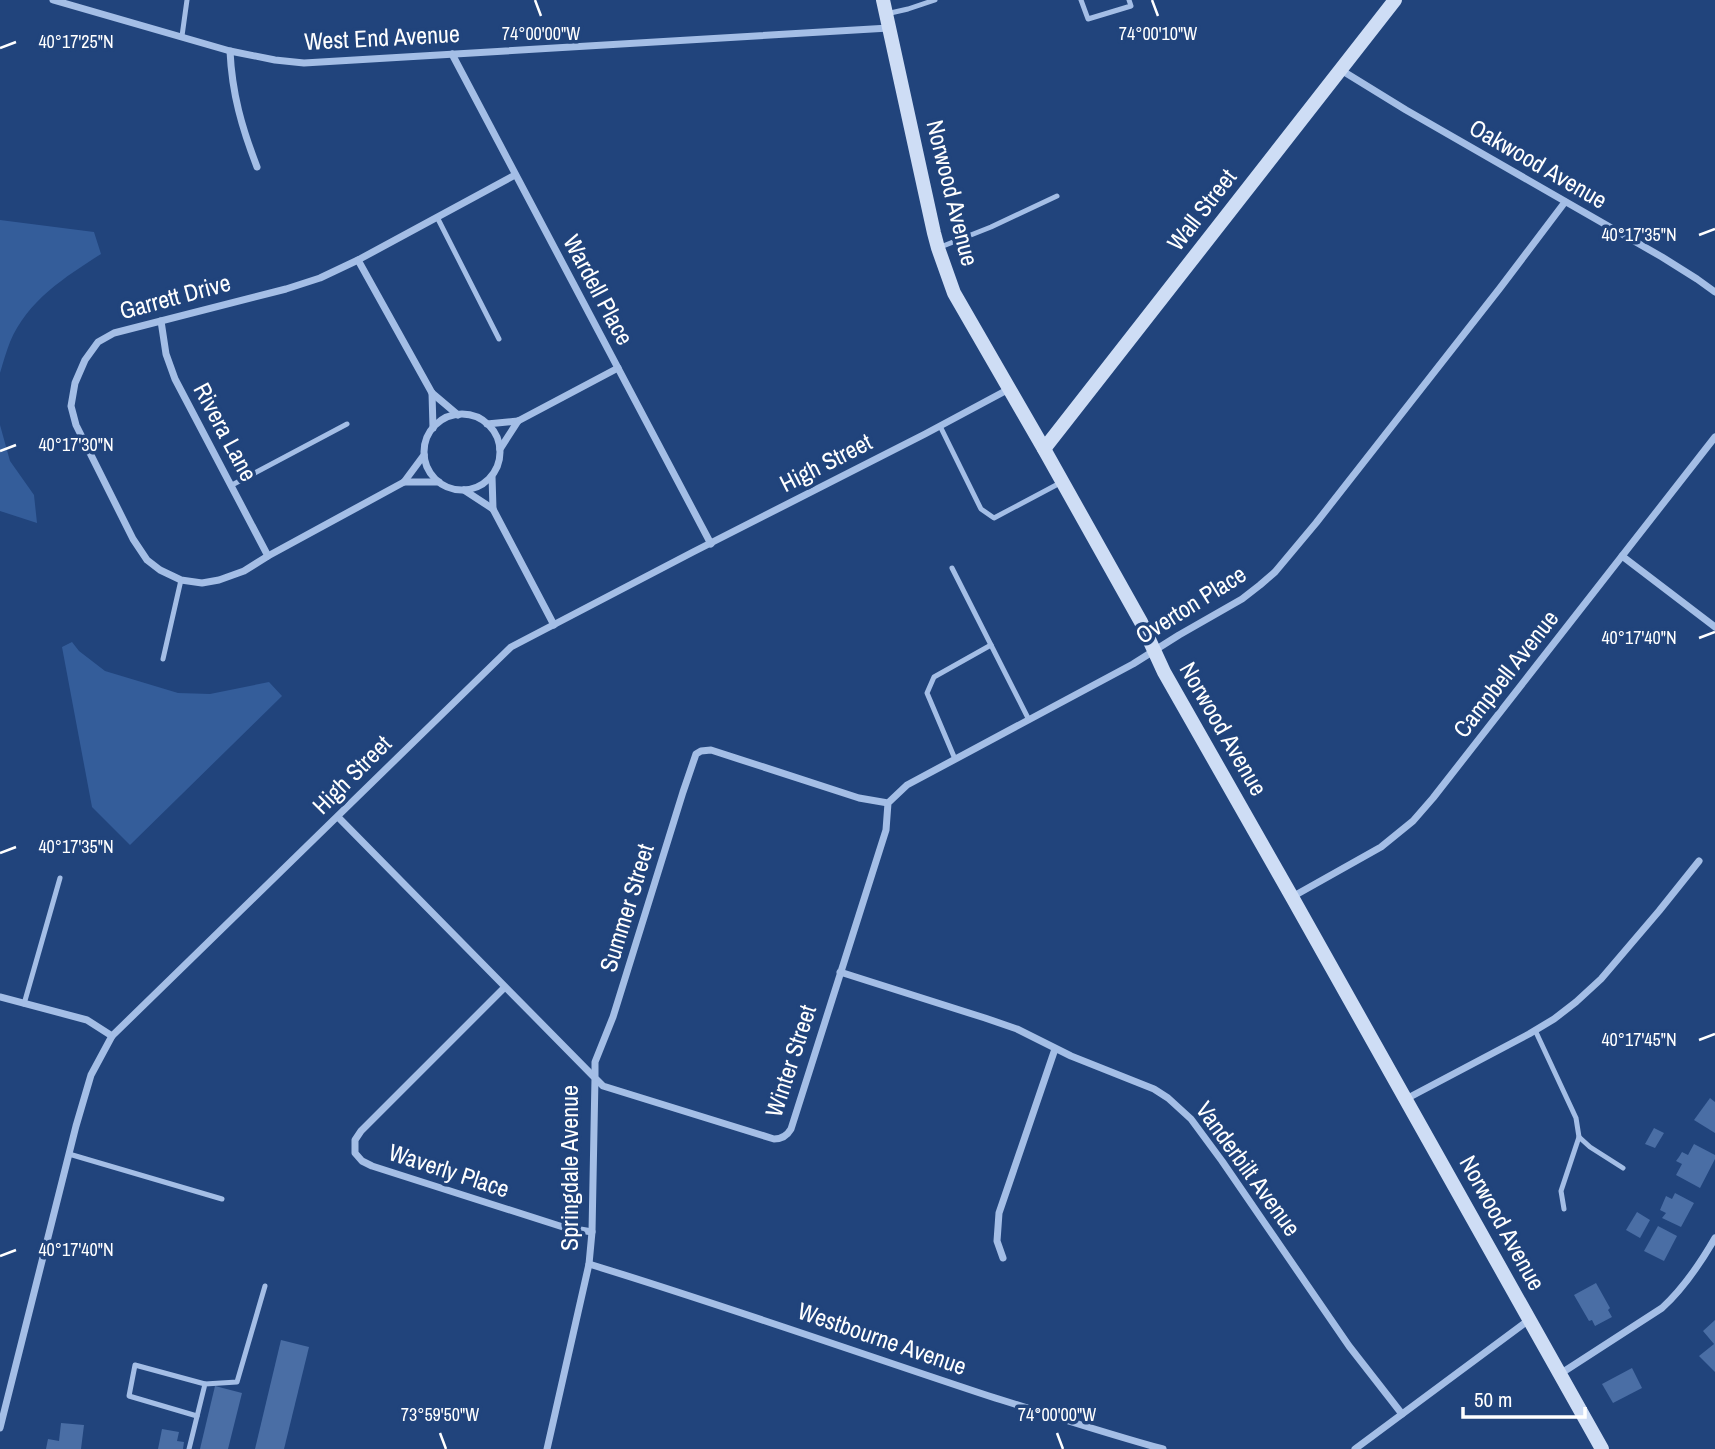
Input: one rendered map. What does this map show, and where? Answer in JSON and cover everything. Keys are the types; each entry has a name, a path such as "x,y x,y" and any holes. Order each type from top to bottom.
{"street":[{"name":"West End Avenue","path":"52,0 230,51 304,63 452,54 886,14"},
{"name":"Wall Street","path":"1044,449 1395,0"},
{"name":"Norwood Avenue","path":"886,14 938,248 954,293 1141,622 1164,672 1602,1449"},
{"path":"230,51 237,109 257,167"},
{"name":"Wardell Place","path":"452,54 710,544"},
{"name":"Oakwood Avenue","path":"1341,70 1671,262 1715,292"},
{"name":"Garrett Drive","path":"433,428 425,445 424,455 404,482 244,571 202,583 181,580 160,570 147,559 133,538 76,425 71,406 75,383 85,360 98,342 114,333 320,278 515,175"},
{"name":"Overton Place","path":"888,803 907,785 1133,664 1242,599 1275,572 1565,202"},
{"path":"358,260 432,393 458,415"},
{"name":"Rivera Lane","path":"161,321 166,354 176,379 268,556"},
{"path":"487,424 518,421 618,368"},
{"name":"High Street","path":"0,1428 69,1154 92,1075 112,1036 511,647 1009,389"},
{"path":"432,393 433,428"},
{"path":"433,428 449,417 468,415 478,418 494,431 500,449"},
{"path":"464,490 484,483 492,476 497,468 500,449 518,421"},
{"name":"Campbell Avenue","path":"1293,897 1381,847 1413,821 1715,437"},
{"path":"424,455 427,465 439,482"},
{"path":"492,476 493,509 554,625"},
{"name":"Garrett Drive","path":"404,482 439,482 464,490 493,509"},
{"path":"1622,556 1715,627"},
{"name":"Summer Street","path":"595,1078 595,1062 613,1017 696,754 711,750 859,798 888,803"},
{"name":"Winter Street","path":"595,1078 603,1086 774,1139 788,1134 886,830 888,803"},
{"name":"Springdale Avenue","path":"338,817 595,1078 589,1264 547,1449"},
{"path":"1406,1099 1535,1030 1576,1002 1601,979 1699,861"},
{"name":"Vanderbilt Avenue","path":"840,972 1017,1030 1055,1049 1154,1089 1180,1107 1222,1161 1349,1346 1402,1414"},
{"name":"Waverly Place","path":"504,988 361,1131 355,1140 355,1153 362,1161 385,1171 563,1227 592,1231"},
{"path":"0,997 87,1020 112,1036"},
{"path":"1003,1258 997,1241 999,1213 1055,1049"},
{"path":"1560,1375 1662,1308 1692,1275 1715,1238"},
{"name":"Westbourne Avenue","path":"589,1264 1111,1435 1163,1449"},
{"path":"1355,1449 1530,1319"}],"lane":[{"path":"182,36 187,0"},
{"path":"886,14 935,0"},
{"path":"1082,0 1088,19 1131,6 1129,0"},
{"path":"938,248 1057,196"},
{"path":"437,217 499,339"},
{"path":"232,485 347,424"},
{"path":"940,426 981,509 994,518 1062,482"},
{"path":"951,568 1029,720"},
{"path":"163,659 181,580"},
{"path":"955,759 927,693 934,677 991,645"},
{"path":"24,1003 60,878"},
{"path":"1535,1030 1576,1118 1579,1137 1561,1191 1564,1209"},
{"path":"1579,1137 1623,1168"},
{"path":"69,1154 222,1199"},
{"path":"197,1416 128,1396 135,1365 205,1384 236,1382 265,1286"},
{"path":"189,1449 205,1384"}],"shaded area":[{"path":"0,220 94,232 101,254 48,291 26,314 10,342 0,373"},
{"path":"0,425 10,461 34,495 37,523 0,511"},
{"path":"72,642 79,651 105,671 178,693 210,694 269,682 282,696 130,845 92,807 62,647"}],"building":[{"path":"1710,1098 1715,1102 1715,1133 1694,1120"},
{"path":"1654,1128 1664,1133 1655,1148 1645,1144"},
{"path":"1694,1144 1715,1155 1700,1188 1676,1175 1682,1164 1676,1161 1682,1152 1688,1155"},
{"path":"1675,1193 1694,1203 1681,1227 1662,1218 1666,1213 1660,1210 1666,1196 1672,1199"},
{"path":"1637,1212 1650,1220 1640,1238 1626,1230"},
{"path":"1658,1226 1677,1236 1664,1261 1644,1251"},
{"path":"1596,1283 1612,1317 1595,1326 1592,1320 1589,1321 1574,1295"},
{"path":"1715,1320 1715,1372 1699,1356 1714,1344 1703,1331"},
{"path":"281,1340 309,1347 284,1449 255,1449"},
{"path":"1632,1368 1642,1388 1613,1403 1602,1384"},
{"path":"215,1386 242,1393 228,1449 200,1449"},
{"path":"61,1423 84,1425 81,1449 46,1449 48,1439 59,1441"},
{"path":"162,1429 179,1432 177,1441 184,1442 183,1449 158,1449"}]}
